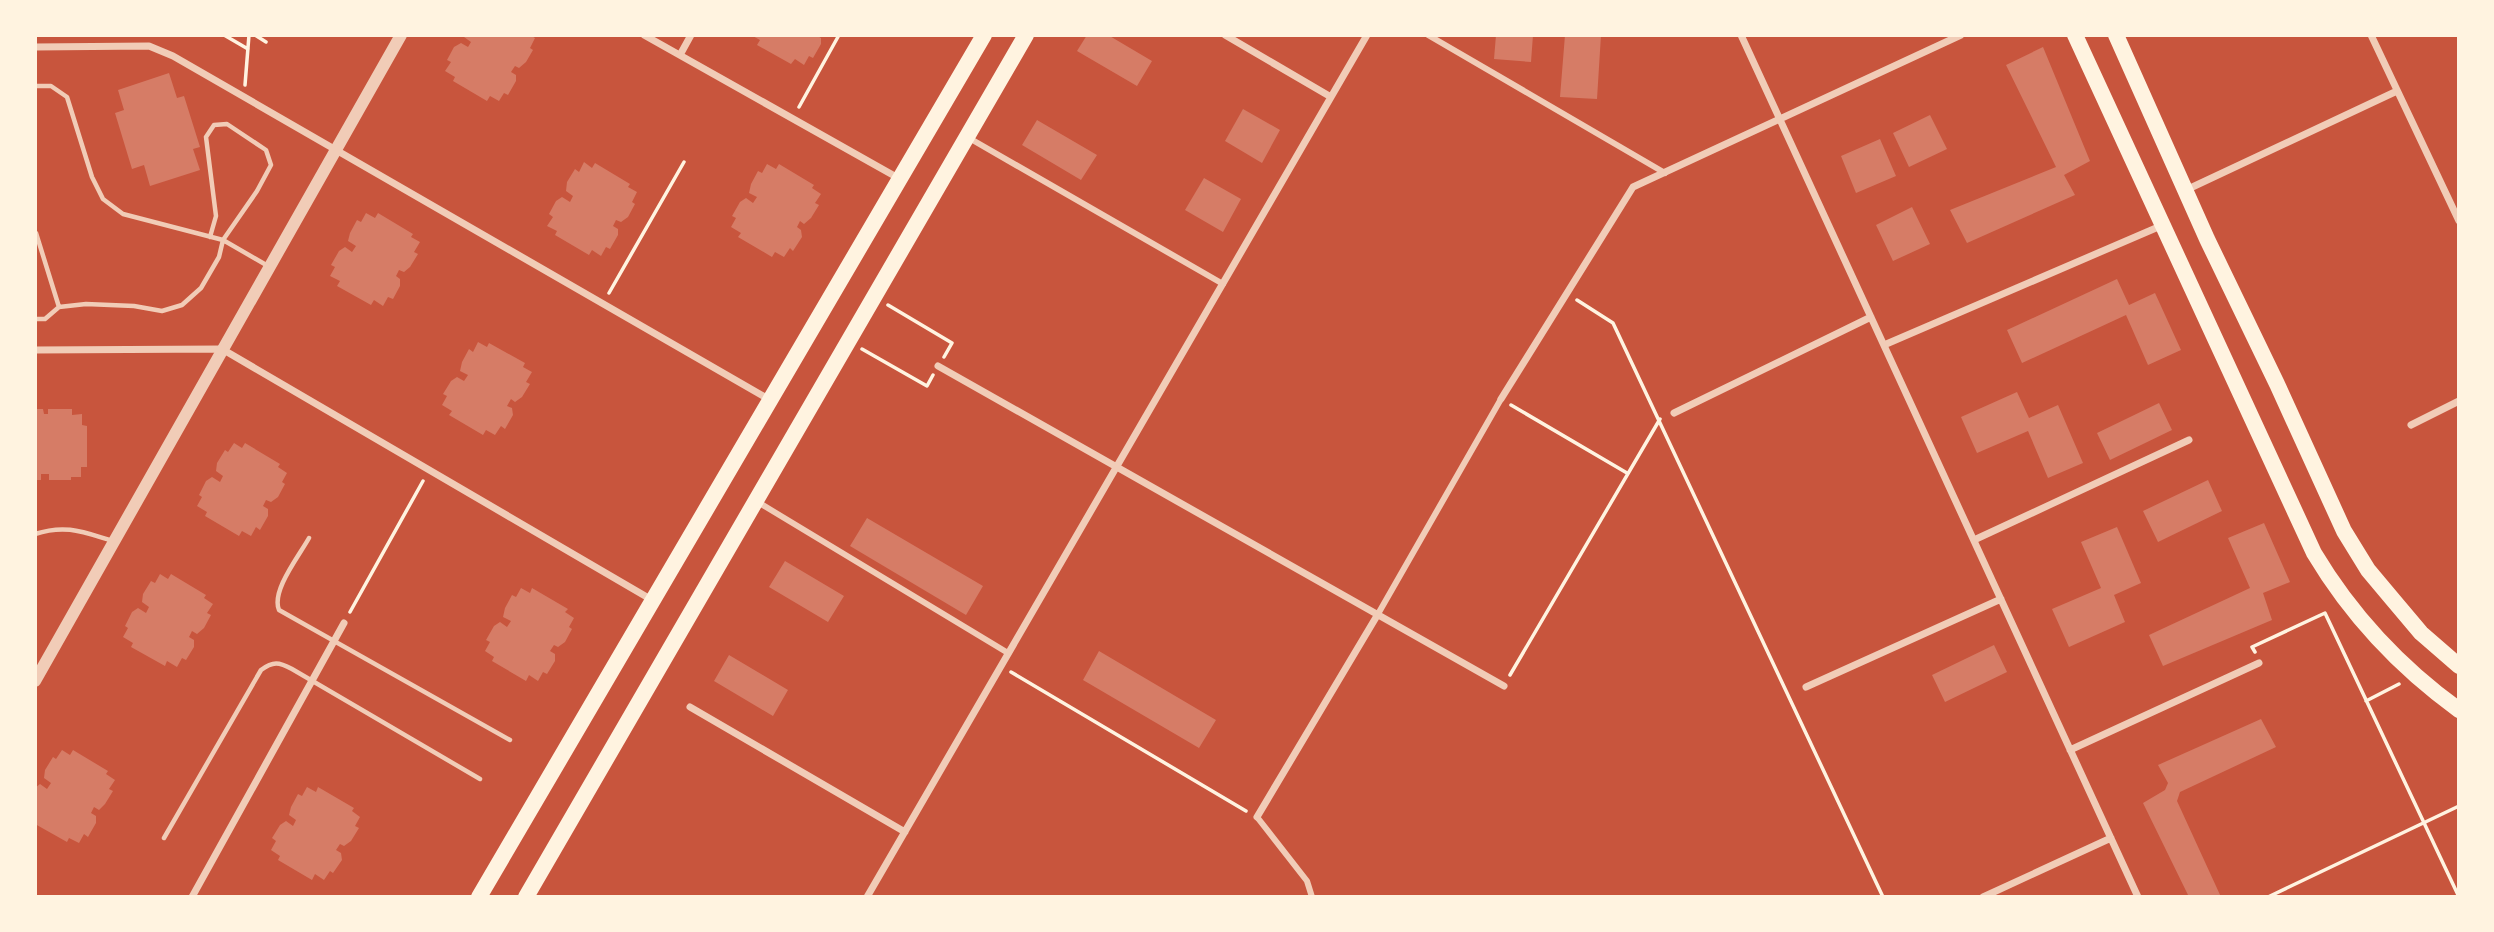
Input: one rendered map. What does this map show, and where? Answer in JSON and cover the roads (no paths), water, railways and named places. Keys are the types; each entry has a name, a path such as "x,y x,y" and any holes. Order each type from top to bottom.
{"main road":[{"path":"479,897 985,35"},
{"path":"526,897 1026,35"},
{"path":"2075,35 2314,554 2333,585 2396,657 2459,710"},
{"path":"2116,35 2344,531 2368,570 2421,633 2459,666"}],"street":[{"path":"35,681 401,35"},
{"path":"645,35 900,179"},
{"path":"680,55 691,35"},
{"path":"1225,35 1332,97"},
{"path":"867,897 1367,35"},
{"path":"1428,35 1665,173"},
{"path":"1741,35 2138,897"},
{"path":"1312,897 1307,881 1257,817 1378,614 1501,399 1633,187 1961,35"},
{"path":"2371,35 2459,221"},
{"path":"35,47 149,46 173,56 770,401"},
{"path":"2185,190 2397,91"},
{"path":"967,137 1223,284"},
{"path":"1884,345 2163,225"},
{"path":"1674,413 1871,317"},
{"path":"35,350 222,349 653,600"},
{"path":"939,366 1504,686"},
{"path":"2411,425 2459,401"},
{"path":"1974,540 2189,440"},
{"path":"756,502 1009,653"},
{"path":"1807,687 2001,599"},
{"path":"192,897 344,623"},
{"path":"2070,750 2259,663"},
{"path":"690,707 905,832"},
{"path":"1983,897 2111,838"}],"lane":[{"path":"35,86 51,86 67,97 92,177 103,199 123,215 223,240 269,267"},
{"path":"35,319 45,319 59,307 86,304 134,306 162,311 182,306 201,288 219,257 223,240 257,191 271,165 266,150 227,124 214,125 206,137 216,216 210,237"},
{"path":"36,233 59,307"},
{"path":"35,534 50,529 72,528 113,542"},
{"path":"309,538 279,590 275,602 279,610 510,740"},
{"path":"164,838 261,670 270,663 280,663 312,680 480,779"}]}
